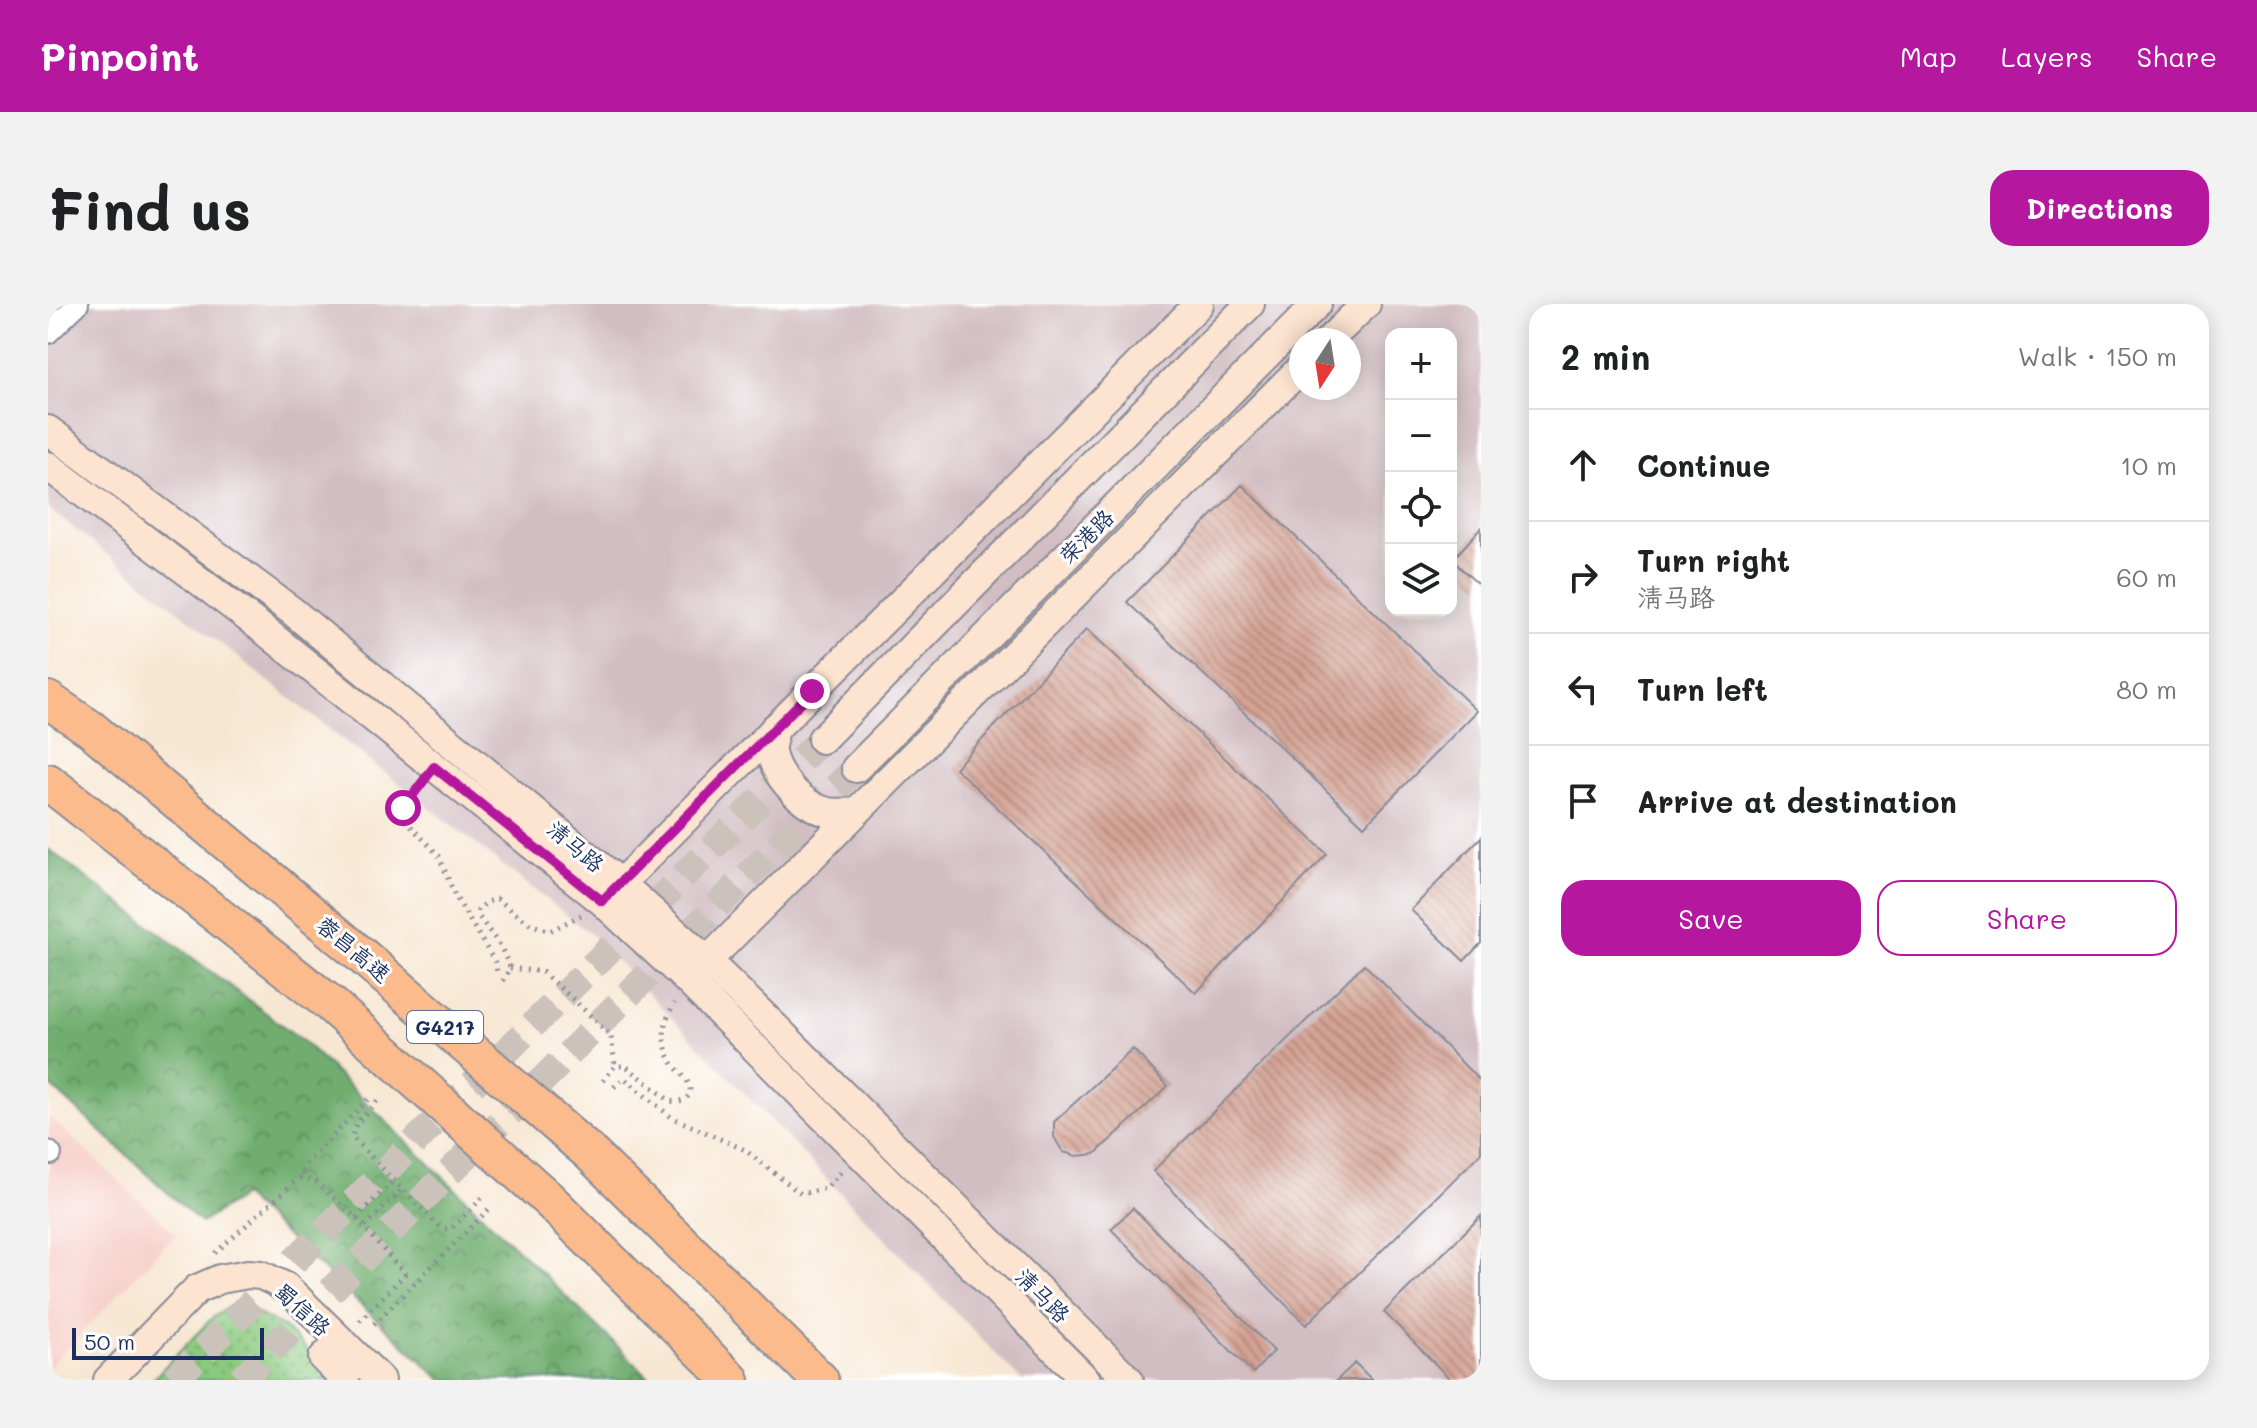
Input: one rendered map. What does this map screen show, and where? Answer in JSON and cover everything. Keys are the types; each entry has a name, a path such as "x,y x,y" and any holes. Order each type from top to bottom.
{"highway":[{"name":"蓉昌高速","path":"48,700 91,729 361,955 590,1153 820,1380"},
{"name":"G4217","path":"48,782 328,1002 548,1199 731,1380"}],"main road":[{"path":"611,892 1199,304"},
{"name":"荣港路","path":"822,739 1250,304"},
{"name":"荣港路","path":"856,768 1317,304"},
{"path":"1341,328 1366,304"},
{"path":"698,971 1289,380"},
{"name":"清马路","path":"48,430 292,611 698,971 1129,1380"},
{"name":"清马路","path":"48,466 259,626 434,767 611,892"},
{"path":"775,728 770,749 776,770 804,800 823,811 855,812"},
{"name":"清马路","path":"698,971 859,1153 1086,1380"},
{"name":"蜀信路","path":"108,1380 197,1289 220,1279 248,1274 261,1275 286,1287 381,1380"},
{"path":"339,1341 323,1358 345,1380"}],"street":[{"path":"48,333 78,304"}],"path":[{"path":"434,767 403,808 405,820 439,856 455,896 495,962 497,972"},
{"path":"510,968 501,947 479,917 478,910 487,902 497,899 530,924 550,931 611,892"},
{"path":"503,981 510,968"},
{"path":"510,968 542,972 611,1036 615,1066 603,1081"},
{"path":"615,1066 626,1066 670,1101 677,1102 688,1097 691,1092 689,1083 671,1061 663,1035 665,1019 698,971"},
{"path":"614,1087 624,1078 671,1117 745,1150 801,1194 826,1188 859,1153"},
{"path":"197,1289 209,1259 300,1177 304,1166 370,1097"},
{"path":"377,1101 356,1124 352,1137 436,1224 444,1229 452,1228 483,1197"},
{"path":"300,1177 316,1182 365,1226 405,1274 339,1341"},
{"path":"356,1218 393,1181"},
{"path":"365,1226 402,1190"},
{"path":"374,1324 491,1207"}],"shaded area":[{"path":"48,304 1481,304 1481,1380 1021,1380 592,935 48,508"},
{"path":"48,1116 176,1234 48,1368"}],"green space":[{"path":"48,849 303,1041 652,1380 442,1380 243,1196 201,1223 48,1083"},
{"path":"237,1302 285,1328 336,1380 152,1380 212,1318"}],"building":[{"path":"1242,485 1477,711 1364,826 1127,602"},
{"path":"1481,528 1481,587 1457,565 1457,554"},
{"path":"1087,629 1327,854 1196,993 955,768"},
{"path":"1481,837 1481,943 1464,961 1411,910"},
{"path":"1364,964 1481,1082 1481,1153 1306,1325 1153,1171"},
{"path":"1133,1049 1168,1086 1095,1154 1077,1156 1063,1152 1054,1137 1054,1122"},
{"path":"1133,1208 1274,1351 1253,1373 1111,1229"},
{"path":"1481,1216 1481,1380 1451,1380 1384,1312"},
{"path":"1355,1363 1372,1380 1337,1380"}],"tunnel":[{"path":"174,1380 822,739"},
{"path":"241,1380 856,768"}],"route":[{"path":"403,808 434,767 602,901 812,691"}]}
